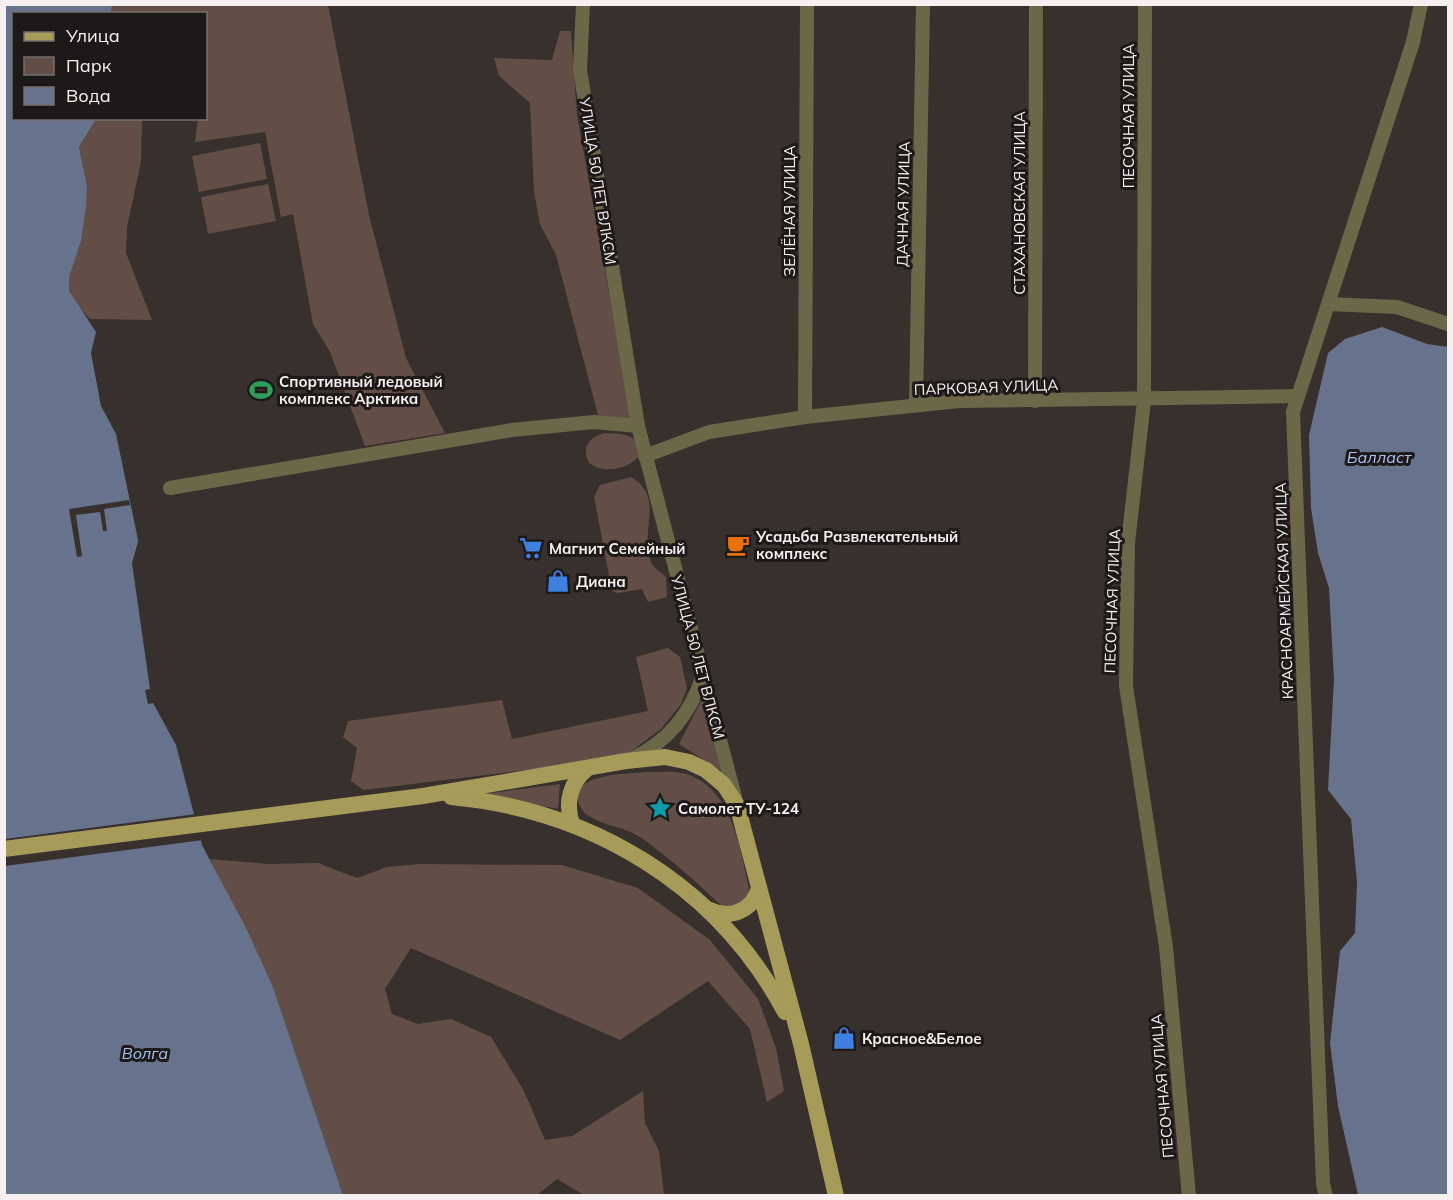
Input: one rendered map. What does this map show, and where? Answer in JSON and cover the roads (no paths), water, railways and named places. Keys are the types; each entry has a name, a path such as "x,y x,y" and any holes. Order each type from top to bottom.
{"main road":[{"path":"4,849 423,796 626,761 665,758 693,763 717,778 737,805"},
{"path":"572,824 569,811 570,794 578,778 588,768"},
{"path":"423,796 499,803 572,824 615,843 655,866 710,910 761,972 801,1044"},
{"name":"УЛИЦА 50 ЛЕТ ВЛКСМ","path":"737,805 801,1044 836,1196"},
{"path":"710,910 724,914 740,912 752,902 759,888"}],"street":[{"name":"УЛИЦА 50 ЛЕТ ВЛКСМ","path":"583,4 580,70 638,426 737,805"},
{"name":"ЗЕЛЁНАЯ УЛИЦА","path":"805,417 807,4"},
{"name":"ДАЧНАЯ УЛИЦА","path":"916,404 924,4"},
{"name":"СТАХАНОВСКАЯ УЛИЦА","path":"1035,401 1036,4"},
{"name":"ПЕСОЧНАЯ УЛИЦА","path":"1145,4 1144,401 1128,543 1126,686 1166,947 1189,1196"},
{"name":"КРАСНОАРМЕЙСКАЯ УЛИЦА","path":"1326,1196 1323,1184 1293,412 1413,42 1421,4"},
{"path":"1328,304 1397,307 1449,324"},
{"name":"ПАРКОВАЯ УЛИЦА","path":"645,456 709,432 805,417 916,404 1298,396"},
{"path":"170,488 520,429 594,422 638,426"},
{"path":"626,761 651,748 672,731 693,701 703,675"}],"water":[{"name":"Волга","path":"5,5 112,5 111,12 12,12 12,120 95,120 79,147 87,186 86,206 81,241 69,278 69,291 96,332 91,353 101,406 116,434 137,535 138,542 132,563 150,689 145,690 148,704 153,703 176,745 202,845 246,928 273,987 343,1195 5,1196"},
{"name":"Балласт","path":"1382,327 1427,344 1448,347 1448,1195 1358,1195 1338,1106 1330,1043 1340,951 1355,933 1357,882 1351,819 1328,790 1334,679 1329,588 1318,553 1311,508 1309,435 1328,353 1345,339"}],"place":[{"name":"Спортивный ледовый комплекс Арктика","path":"261,390"},
{"name":"Усадьба Развлекательный комплекс","path":"738,545"},
{"name":"Магнит Семейный","path":"531,548"},
{"name":"Диана","path":"558,581"},
{"name":"Самолет ТУ-124","path":"660,808"},
{"name":"Красное&Белое","path":"844,1038"}]}
